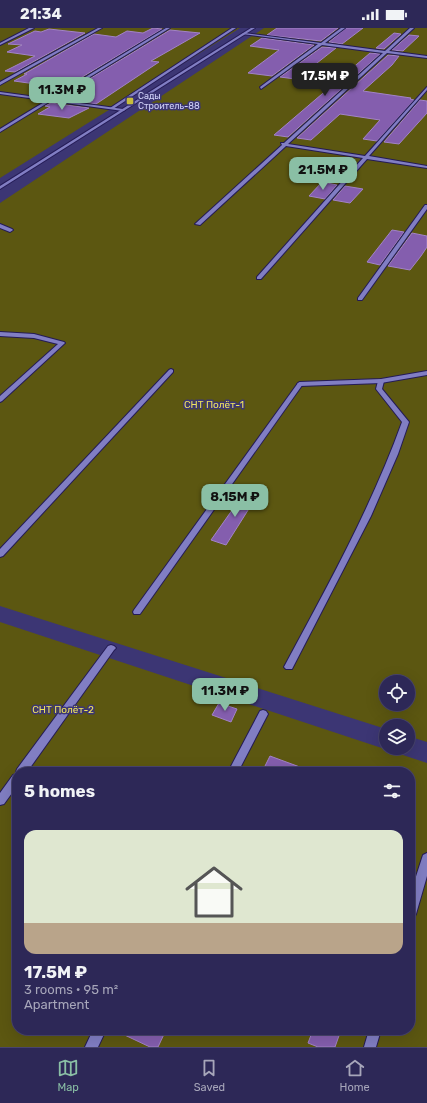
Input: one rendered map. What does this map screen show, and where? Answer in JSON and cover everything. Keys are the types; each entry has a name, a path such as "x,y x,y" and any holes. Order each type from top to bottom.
{"street":[{"path":"0,44 32,28"},
{"path":"0,84 100,28"},
{"path":"0,131 168,28"},
{"path":"112,108 234,28"},
{"path":"0,188 254,28"},
{"path":"261,88 343,28"},
{"path":"198,224 283,144 412,28"},
{"path":"244,34 427,57"},
{"path":"259,278 427,88"},
{"path":"0,93 53,99 123,110"},
{"path":"283,144 427,167"},
{"path":"360,299 427,206"},
{"path":"0,226 10,230"},
{"path":"0,334 34,336 62,343 0,400"},
{"path":"0,554 171,371"},
{"path":"137,612 300,384 381,381 427,373"},
{"path":"289,667 355,540 387,472 406,422 379,389 381,381"},
{"path":"25,767 111,648"},
{"path":"236,767 263,714"},
{"path":"0,801 12,785"},
{"path":"415,898 427,858"},
{"path":"92,1047 98,1035"},
{"path":"370,1047 374,1035"}],"green space":[{"path":"0,28 240,28 0,178"},
{"name":"СНТ Полёт-1","path":"264,28 427,28 427,742 415,738 415,719 379,719 379,727 0,606 0,203"},
{"name":"СНТ Полёт-2","path":"0,622 379,747 379,755 403,755 427,763 427,1047 0,1047"}],"building":[{"path":"153,28 162,29 49,97 42,96 57,87 14,81 94,34 116,37 127,31 143,33"},
{"path":"277,28 338,28 321,41 267,35"},
{"path":"346,28 363,28 342,44 329,42"},
{"path":"49,29 85,33 15,72 5,71 35,56 7,52 22,45 8,44 35,31 41,32"},
{"path":"170,30 200,33 151,61 159,62 96,104 58,98"},
{"path":"394,33 401,34 384,49 376,48"},
{"path":"409,35 419,36 403,51 392,50"},
{"path":"262,38 314,45 272,76 248,73 279,50 250,46"},
{"path":"322,47 336,48 298,78 280,77"},
{"path":"370,53 380,54 288,137 274,135"},
{"path":"388,55 399,56 392,65 363,91 411,98 410,99 414,100 377,141 363,139 380,120 340,114 311,140 297,138"},
{"path":"420,100 427,101 427,113 399,144 384,142"},
{"path":"51,103 89,108 69,118 38,114 50,107 45,106"},
{"path":"322,182 337,185 325,199 309,196"},
{"path":"345,186 363,189 350,203 333,200"},
{"path":"392,230 404,232 380,265 367,262"},
{"path":"412,233 427,236 427,247 421,256 410,270 388,266"},
{"path":"247,489 257,496 226,545 211,540"},
{"path":"219,703 237,709 231,722 212,715"},
{"path":"270,756 300,767 264,767"},
{"path":"125,1035 164,1035 158,1047 150,1047"},
{"path":"311,1035 339,1035 335,1047 318,1047 308,1043"}],"place":[{"name":"Сады Строитель-88","path":"130,101"}]}
